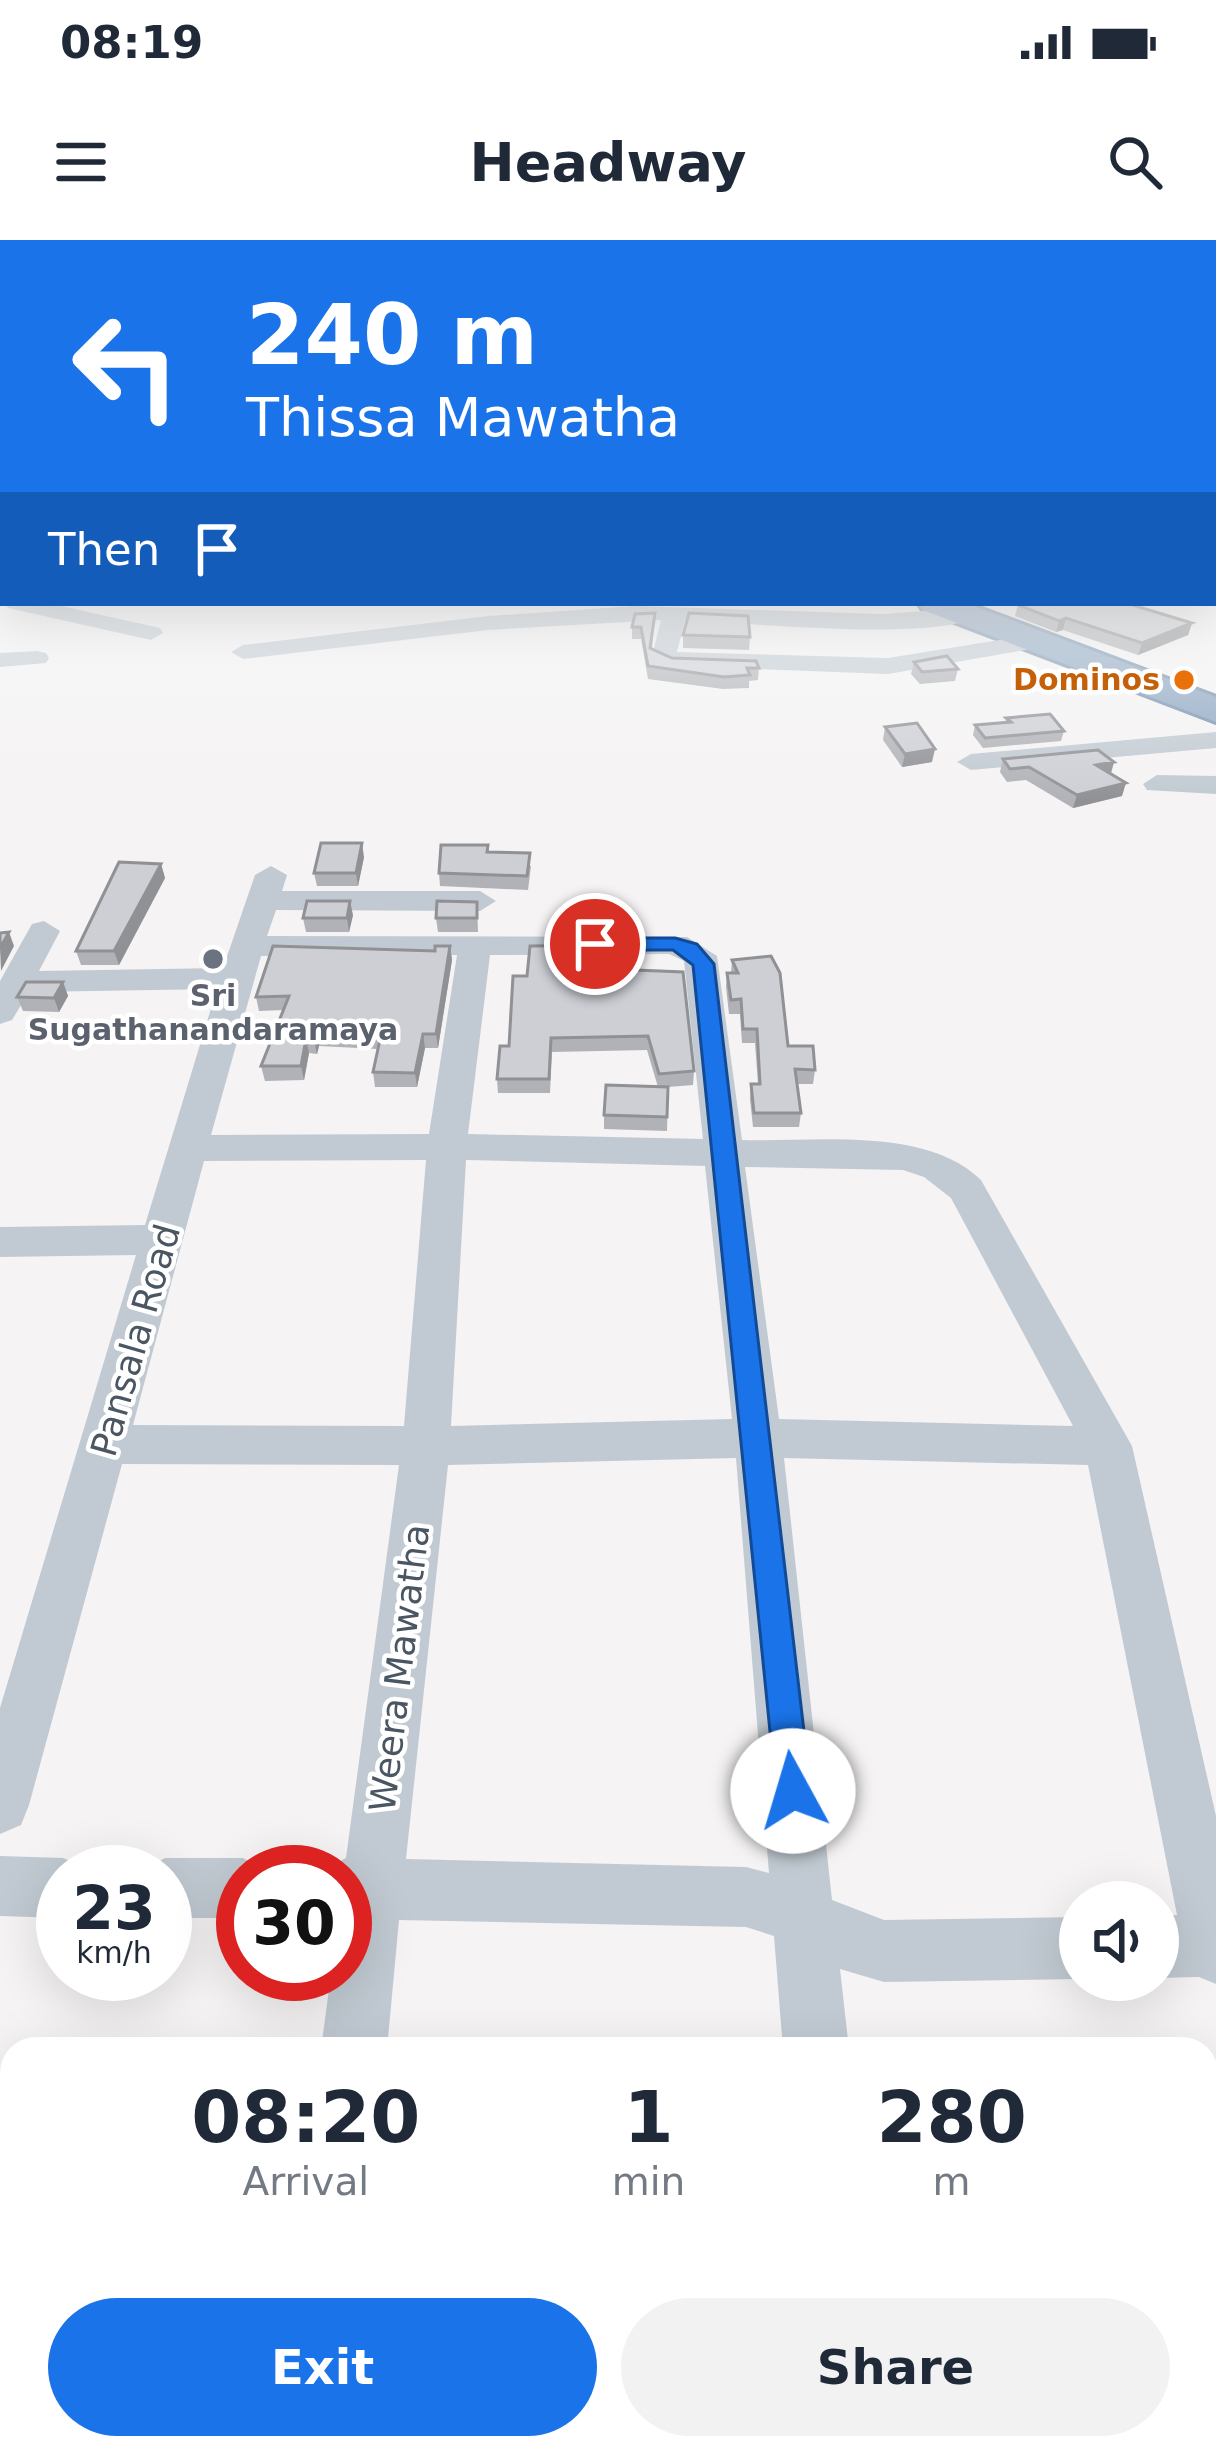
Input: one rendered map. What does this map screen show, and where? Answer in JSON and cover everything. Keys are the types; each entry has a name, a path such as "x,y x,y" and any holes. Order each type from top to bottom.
{"highway":[{"path":"950,607 1030,642 1216,710"},
{"path":"950,607 1216,700"}],"street":[{"path":"30,606 151,633"},
{"path":"243,652 536,618 674,615 915,621 950,607"},
{"path":"674,615 664,656 672,659 888,666 1030,642"},
{"path":"0,660 37,658"},
{"path":"971,762 1216,740"},
{"path":"1157,784 1216,785"},
{"name":"Pansala Road","path":"0,1805 21,1669 106,1444 268,888 478,923"},
{"path":"8,997 478,923 675,944 700,956 758,1438 815,2037"},
{"name":"Weera Mawatha","path":"365,1845 426,1446 448,1147 478,923"},
{"path":"8,997 44,931"},
{"path":"190,1148 448,1147 903,1157 933,1161 952,1174 968,1190 1027,1292 1108,1446 1205,1857 1196,1949"},
{"path":"0,1242 162,1240"},
{"path":"106,1444 426,1446 758,1438 1108,1446"},
{"path":"0,1886 36,1887"},
{"path":"372,1888 746,1897 771,1901 854,1947 884,1951 1059,1948"},
{"name":"Weera Mawatha","path":"354,2037 355,2001"}],"building":[{"path":"1021,606 1136,606 1192,623 1142,643 1066,618 1059,621"},
{"path":"655,613 650,648 672,658 756,661 759,668 747,668 750,675 724,677 648,666 641,627 632,627 635,614"},
{"path":"689,613 748,616 750,637 683,635"},
{"path":"947,656 958,669 922,672 914,662"},
{"path":"1050,714 1064,731 985,738 975,725 1011,722 1006,718"},
{"path":"917,723 935,749 905,754 885,727"},
{"path":"1098,750 1114,762 1096,765 1126,783 1077,795 1029,767 1010,769 1003,759"},
{"path":"321,843 362,843 356,873 314,873"},
{"path":"441,845 488,845 487,852 530,853 527,876 439,873"},
{"path":"119,862 161,864 114,951 76,951"},
{"path":"307,901 350,901 347,918 303,918"},
{"path":"437,901 477,902 477,918 436,918"},
{"path":"635,945 636,970 683,972 694,1071 659,1074 648,1036 551,1038 549,1079 497,1079 500,1046 509,1046 513,976 527,976 530,946"},
{"path":"273,946 435,951 435,946 450,946 436,1034 423,1034 415,1073 373,1072 381,1035 316,1032 314,1040 306,1039 301,1066 261,1066 289,996 256,997"},
{"path":"771,956 780,973 788,1046 813,1046 815,1070 795,1069 801,1113 754,1113 751,1084 760,1084 757,1029 743,1029 741,999 731,1000 727,973 738,973 732,960"},
{"path":"26,982 63,982 54,998 17,997"},
{"path":"606,1085 668,1087 667,1117 604,1115"}],"place":[{"name":"Dominos","path":"1184,680"},
{"name":"Sri Sugathanandaramaya","path":"213,959"}],"route":[{"path":"595,944 675,944 690,948 704,964 793,1791"}]}
